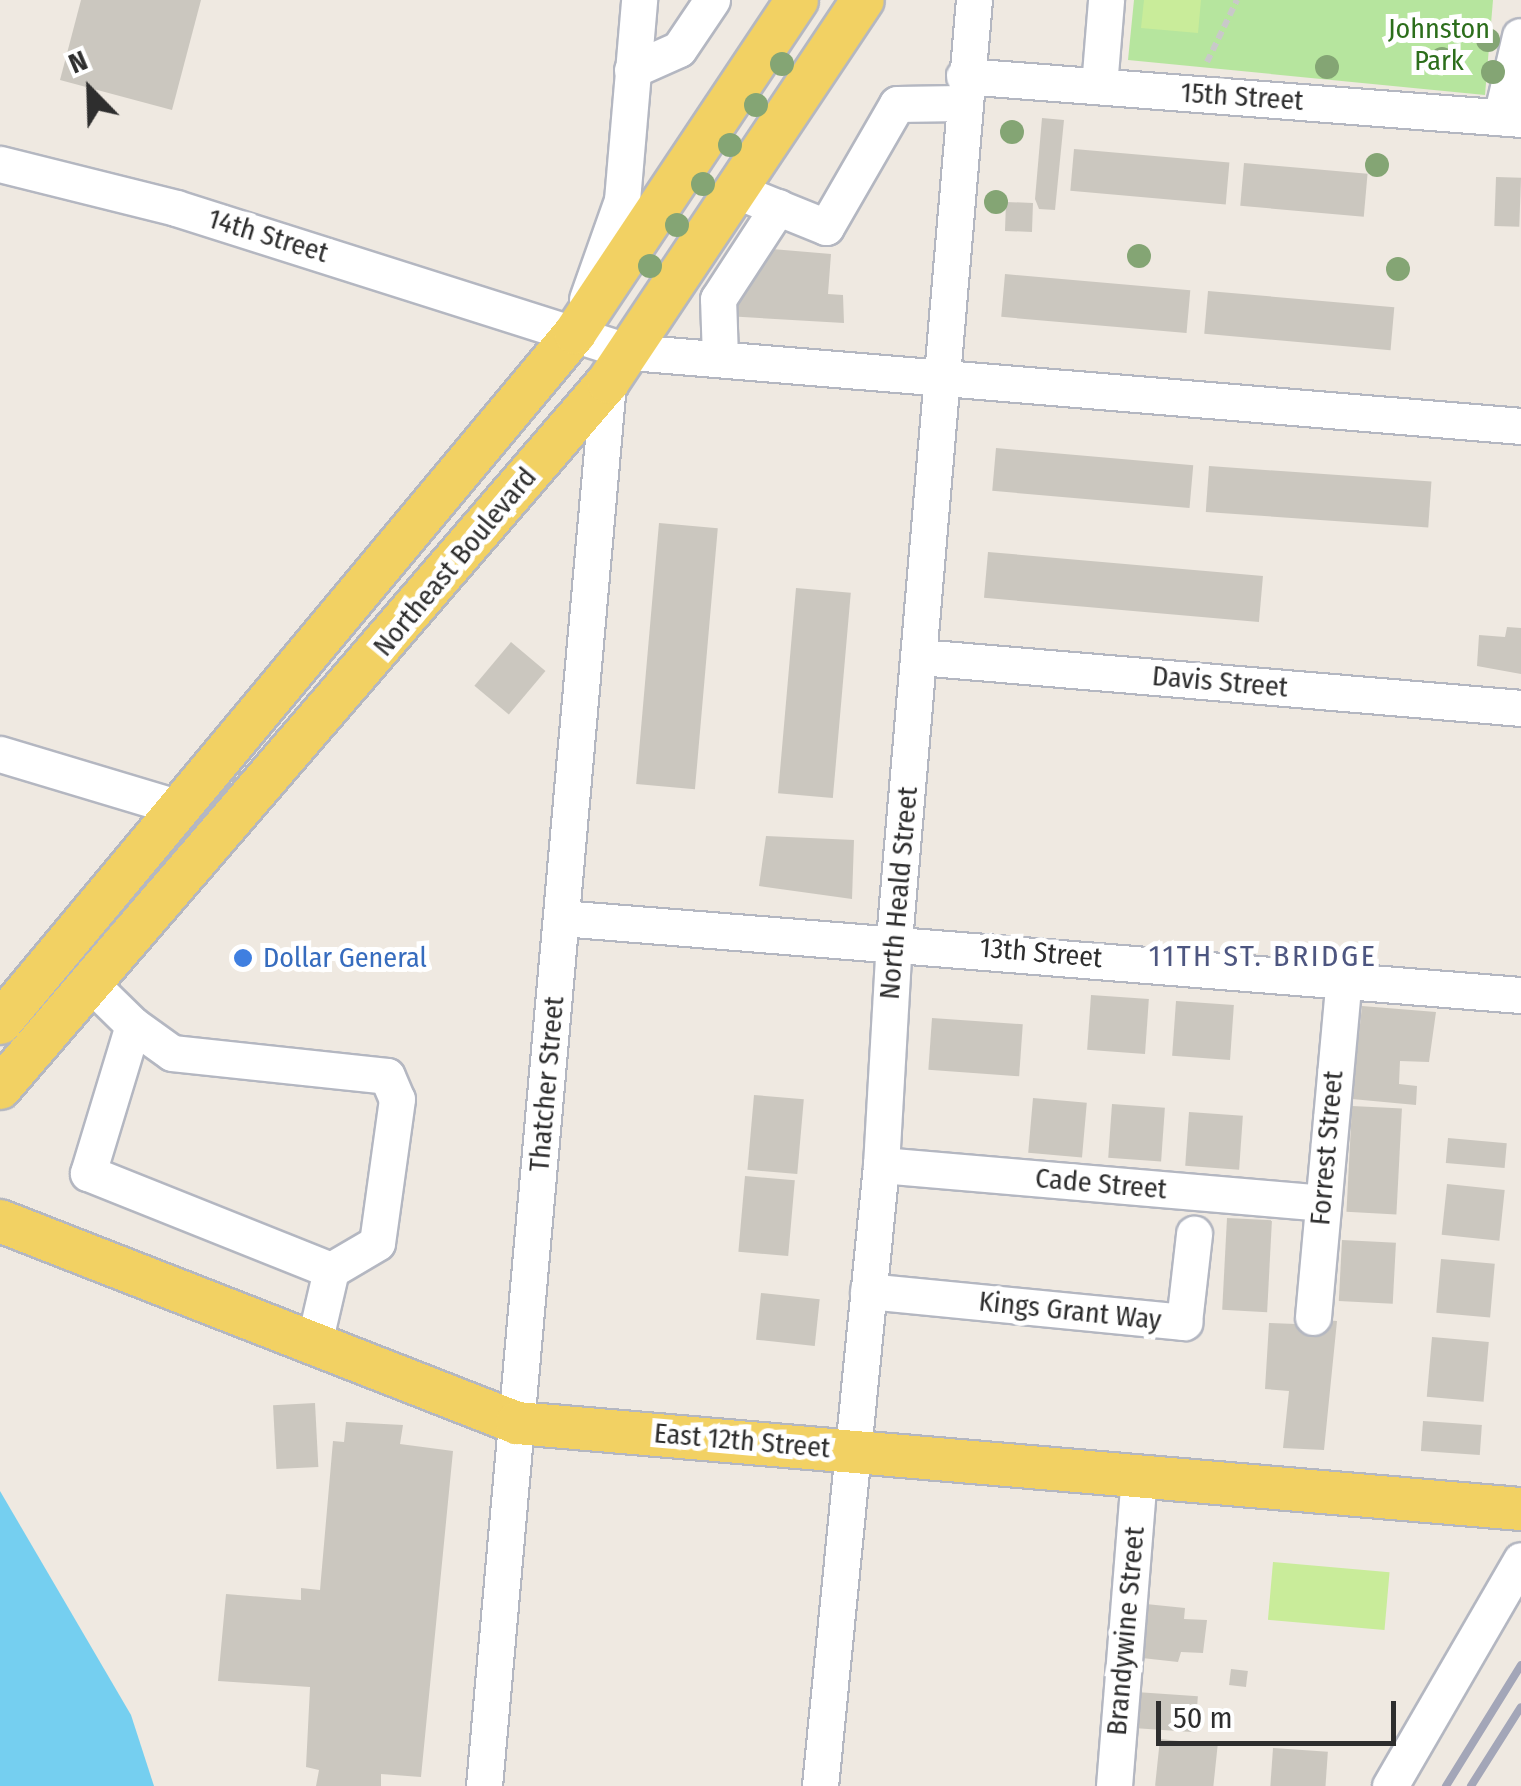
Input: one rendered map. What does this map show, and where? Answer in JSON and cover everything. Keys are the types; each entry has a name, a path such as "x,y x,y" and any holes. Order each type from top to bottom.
{"main road":[{"name":"Northeast Boulevard","path":"0,1023 575,333 796,0"},
{"name":"Northeast Boulevard","path":"0,1088 619,367 864,0"},
{"name":"East 12th Street","path":"0,1221 517,1423 1521,1508"}],"street":[{"path":"575,333 622,200 639,0"},
{"path":"632,70 679,50 712,0"},
{"name":"North Heald Street","path":"820,1786 881,1165 894,940 962,90 974,0"},
{"path":"1099,86 1106,0"},
{"path":"1511,118 1520,36"},
{"name":"15th Street","path":"778,207 826,227 897,104 962,90 1099,86 1511,118"},
{"name":"14th Street","path":"0,164 176,208 534,318 575,333 619,367 720,358 1521,426"},
{"path":"720,358 718,299 778,207 737,191"},
{"path":"681,276 718,299"},
{"name":"Thatcher Street","path":"484,1786 561,918 619,367"},
{"name":"Davis Street","path":"919,657 1521,708"},
{"path":"0,754 177,807"},
{"name":"13th Street","path":"561,918 894,940 1521,995"},
{"name":"Forrest Street","path":"1313,1317 1344,979"},
{"path":"90,983 133,1025 172,1052 386,1076 397,1100 377,1243 331,1270 314,1343"},
{"path":"133,1025 88,1173 331,1270"},
{"name":"Cade Street","path":"881,1165 1321,1203"},
{"name":"Kings Grant Way","path":"868,1291 1184,1322 1194,1234"},
{"name":"Brandywine Street","path":"1114,1786 1138,1477"},
{"path":"1390,1786 1521,1560"}],"path":[{"path":"1203,74 1237,0"}],"green space":[{"name":"Johnston Park","path":"1134,0 1493,0 1485,95 1128,60"},
{"path":"1144,0 1201,0 1198,33 1141,28"},
{"path":"1273,1562 1390,1572 1384,1630 1268,1620"}],"water":[{"path":"0,1491 131,1715 154,1786 0,1786"}],"building":[{"path":"81,0 201,0 172,110 60,80"},
{"path":"1042,118 1064,120 1055,210 1039,209 1035,199"},
{"path":"1074,149 1229,163 1226,204 1070,191"},
{"path":"1244,163 1368,174 1364,217 1240,206"},
{"path":"1496,177 1521,178 1519,227 1494,226"},
{"path":"1006,202 1033,203 1032,232 1005,231"},
{"path":"772,249 831,254 828,294 843,295 844,323 726,316"},
{"path":"1005,274 1190,290 1187,333 1001,317"},
{"path":"1208,291 1394,307 1391,350 1204,334"},
{"path":"996,448 1193,465 1189,508 992,491"},
{"path":"1209,466 1431,482 1428,527 1206,512"},
{"path":"659,523 718,528 695,789 636,784"},
{"path":"988,552 1263,576 1259,622 984,598"},
{"path":"796,588 851,593 833,798 778,793"},
{"path":"1507,627 1521,628 1521,674 1477,666 1479,635 1505,637"},
{"path":"511,642 545,671 509,715 474,686"},
{"path":"766,836 854,840 852,899 759,886"},
{"path":"1091,995 1149,999 1145,1054 1087,1050"},
{"path":"1176,1001 1234,1005 1230,1060 1172,1056"},
{"path":"1362,1006 1436,1012 1429,1062 1400,1061 1399,1084 1417,1086 1416,1105 1352,1099"},
{"path":"932,1018 1023,1024 1019,1076 928,1070"},
{"path":"754,1095 804,1099 797,1174 747,1170"},
{"path":"1033,1098 1087,1103 1082,1157 1028,1153"},
{"path":"1112,1104 1165,1108 1161,1162 1108,1158"},
{"path":"1352,1106 1402,1109 1396,1214 1346,1212"},
{"path":"1189,1112 1243,1116 1239,1170 1185,1166"},
{"path":"1448,1138 1507,1143 1505,1168 1446,1163"},
{"path":"745,1176 795,1180 788,1256 738,1252"},
{"path":"1447,1184 1505,1190 1499,1241 1442,1235"},
{"path":"1227,1218 1272,1220 1267,1312 1222,1310"},
{"path":"1342,1240 1396,1243 1393,1304 1339,1301"},
{"path":"1441,1259 1495,1264 1490,1318 1436,1313"},
{"path":"761,1293 820,1299 815,1346 756,1340"},
{"path":"1298,1318 1337,1321 1324,1450 1283,1448 1289,1391 1265,1389 1269,1323 1296,1324"},
{"path":"1432,1337 1489,1342 1484,1402 1427,1397"},
{"path":"315,1403 318,1467 276,1469 273,1405"},
{"path":"1423,1421 1482,1425 1480,1455 1421,1451"},
{"path":"346,1422 403,1425 400,1444 453,1451 421,1777 381,1774 381,1786 316,1786 319,1770 306,1767 310,1687 218,1681 226,1594 301,1600 301,1588 320,1590 333,1441 344,1442"},
{"path":"1146,1604 1185,1608 1184,1619 1207,1620 1203,1653 1181,1652 1178,1662 1142,1658"},
{"path":"1231,1669 1248,1671 1246,1687 1229,1685"},
{"path":"1136,1692 1198,1696 1195,1732 1133,1728"},
{"path":"1160,1739 1218,1745 1213,1786 1155,1786"},
{"path":"1273,1748 1328,1752 1325,1786 1270,1786"}],"railway":[{"path":"1446,1786 1521,1665"},
{"path":"1471,1786 1521,1707"}],"place":[{"name":"Dollar General","path":"243,958"}],"district":[{"name":"11TH ST. BRIDGE","path":"1263,956"}]}
